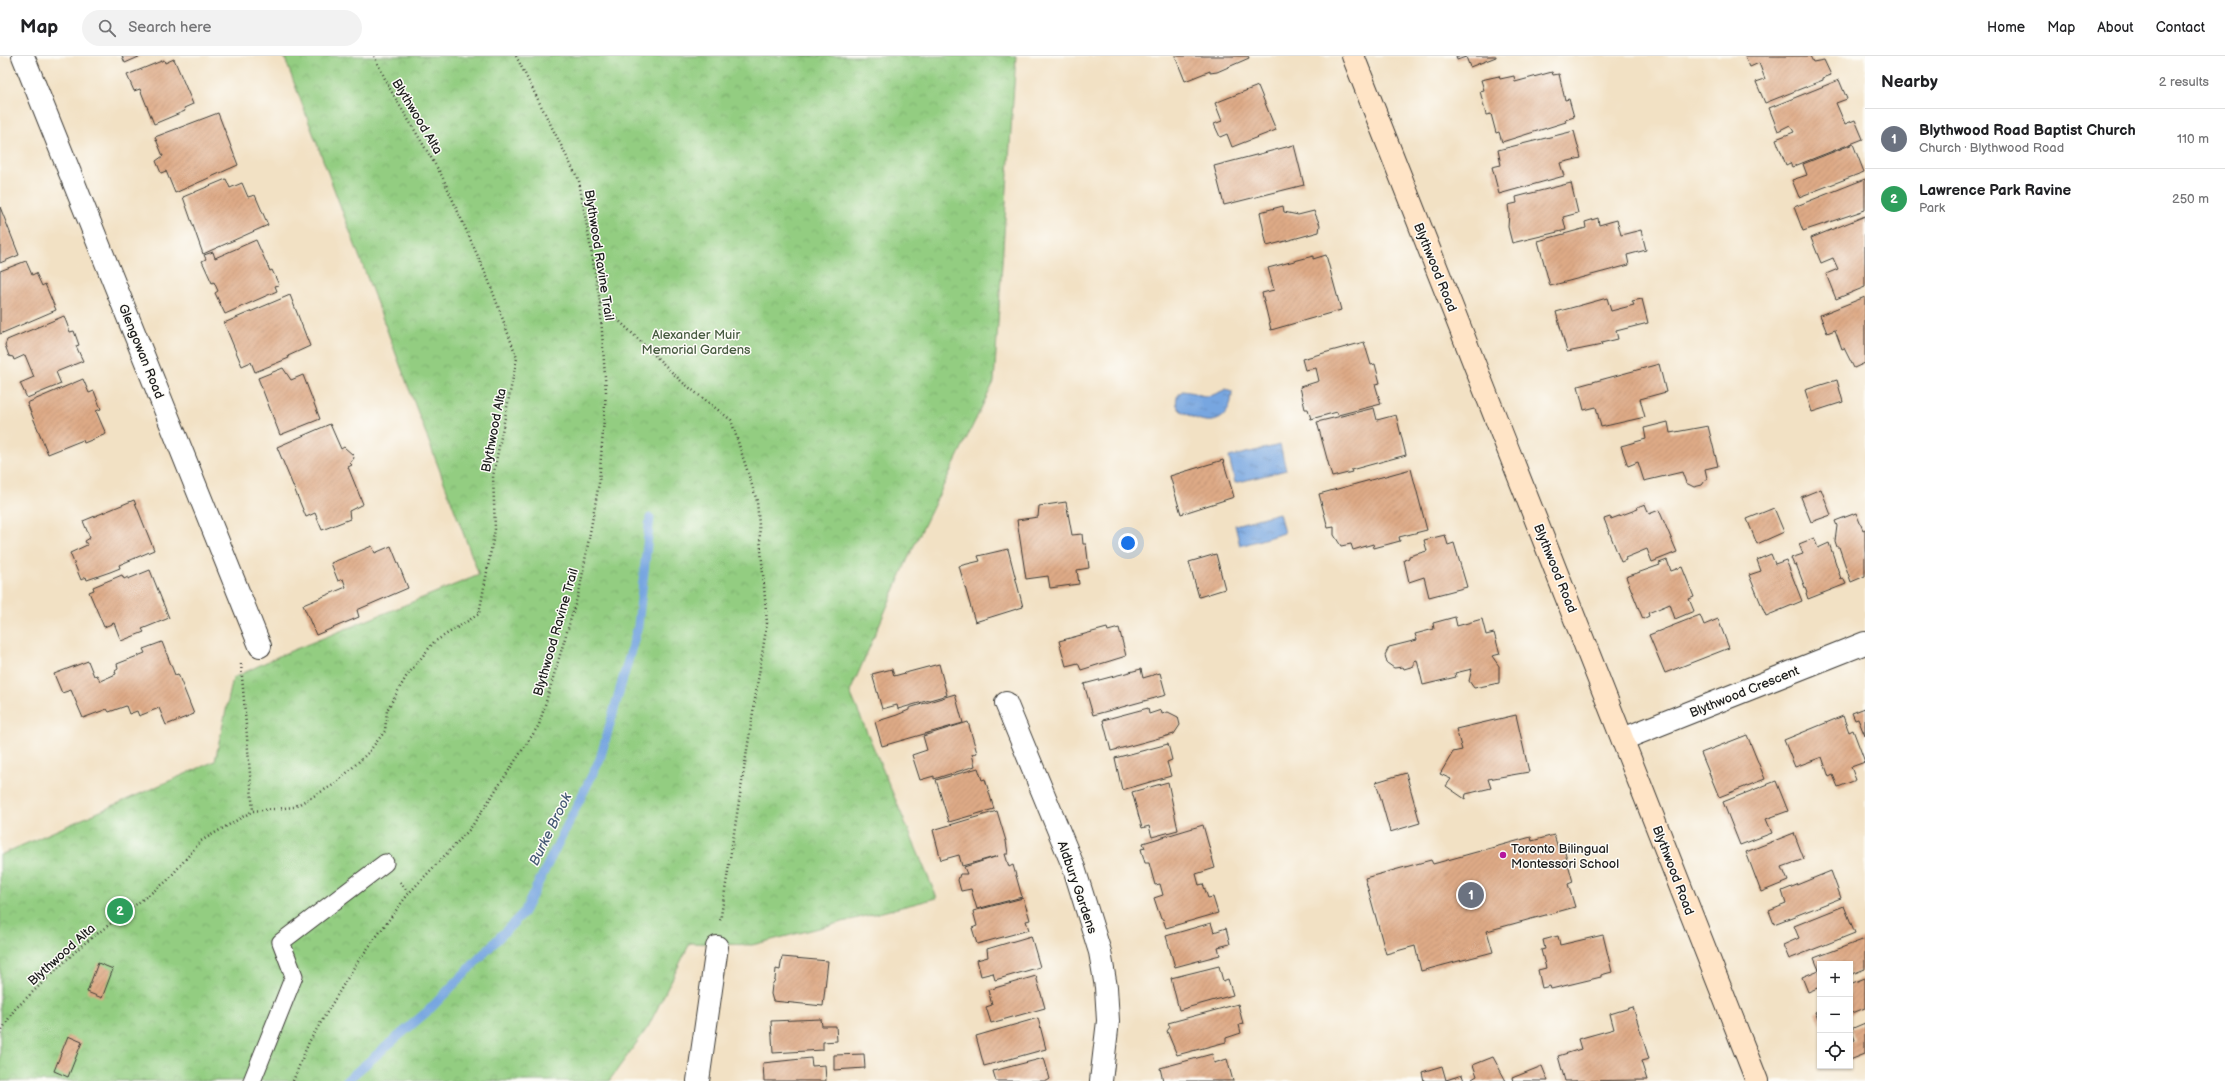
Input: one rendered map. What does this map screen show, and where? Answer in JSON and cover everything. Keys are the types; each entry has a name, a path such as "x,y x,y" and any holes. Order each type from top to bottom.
{"street":[{"name":"Glengowan Road","path":"23,56 260,646"},
{"name":"Blythwood Road","path":"1353,56 1624,739 1757,1081"},
{"name":"Blythwood Crescent","path":"1624,739 1865,643"},
{"name":"Aldbury Gardens","path":"1006,703 1074,868 1100,952 1106,987 1108,1021 1101,1081"},
{"path":"698,1081 717,947"}],"lane":[{"path":"252,1081 294,976 281,942 385,863"}],"path":[{"name":"Blythwood Alta","path":"0,1033 14,1010 76,952 167,880 201,841 253,811 294,807 335,784 368,754 385,731 387,710 406,677 434,642 479,614 495,529 493,476 517,358 488,280 442,176 390,89 374,56"},
{"name":"Blythwood Ravine Trail","path":"293,1081 309,1042 356,964 409,893 470,829 539,725 580,588 600,483 606,392 600,302 579,181 516,56"},
{"path":"600,302 682,382 731,420 757,501 767,623 717,947"},
{"path":"241,662 253,811"}],"green space":[{"name":"Alexander Muir Memorial Gardens","path":"284,56 1016,56 994,382 910,554 850,692 937,898 752,945 690,943 648,1027 609,1081 0,1081 0,855 215,761 233,678 281,655 479,575"}],"water":[{"path":"1226,389 1232,391 1231,401 1229,409 1220,419 1206,421 1198,419 1181,411 1177,406 1177,397 1182,391 1207,396"},
{"path":"1280,445 1286,470 1235,483 1229,457"},
{"path":"1279,513 1284,533 1240,546 1235,525"}],"building":[{"path":"122,56 141,56 125,63"},
{"path":"1175,56 1248,56 1249,58 1217,72 1210,73 1210,71 1185,81"},
{"path":"1456,56 1496,57 1470,67 1466,57 1457,60"},
{"path":"1745,56 1810,56 1813,62 1824,60 1831,75 1823,78 1823,80 1765,103 1756,82 1765,79 1759,63 1750,67"},
{"path":"174,59 193,104 184,108 185,111 154,124 140,89 134,91 127,75 164,60 165,63"},
{"path":"1552,72 1553,75 1559,74 1565,100 1569,99 1574,117 1565,120 1566,122 1502,142 1499,132 1496,133 1491,114 1486,115 1480,91 1484,90 1481,80 1499,76 1500,79 1514,76 1515,82"},
{"path":"1839,80 1847,99 1836,103 1845,124 1855,120 1863,139 1792,167 1790,163 1786,165 1776,139 1794,132 1790,125 1778,131 1769,108"},
{"path":"1258,86 1276,130 1232,147 1227,134 1220,137 1214,124 1222,121 1215,103"},
{"path":"218,113 238,165 175,193 166,171 161,173 156,161 163,156 155,137"},
{"path":"1574,131 1581,158 1560,163 1564,176 1499,194 1492,167 1501,165 1498,150"},
{"path":"1853,144 1864,172 1799,197 1792,180 1807,175 1803,164"},
{"path":"1294,145 1304,185 1224,205 1214,166"},
{"path":"226,179 230,188 242,183 248,197 255,195 268,225 203,254 183,197"},
{"path":"1865,179 1865,210 1803,231 1794,207"},
{"path":"1571,183 1578,213 1563,217 1566,230 1512,243 1508,227 1508,205 1517,203 1516,197"},
{"path":"1283,206 1284,212 1298,215 1314,211 1320,225 1319,232 1267,246 1260,212"},
{"path":"0,207 19,255 0,263"},
{"path":"1865,216 1865,287 1836,299 1826,274 1838,269 1833,258 1821,263 1811,238"},
{"path":"1598,218 1599,225 1617,220 1621,235 1641,230 1646,250 1627,255 1629,265 1550,286 1538,241 1586,228 1585,222"},
{"path":"256,240 270,271 272,270 279,285 275,286 277,291 225,314 215,293 218,291 214,282 212,283 202,261 206,259 204,255 213,252 215,258"},
{"path":"1326,255 1341,310 1271,330 1262,293 1274,290 1268,268 1313,256 1313,259"},
{"path":"26,261 32,275 36,273 42,286 45,284 56,310 0,334 0,271"},
{"path":"290,295 310,346 288,356 289,358 255,372 251,362 242,366 224,323"},
{"path":"1865,297 1865,363 1854,368 1844,348 1842,349 1835,330 1827,333 1820,315"},
{"path":"1607,298 1611,311 1634,305 1632,301 1642,299 1648,323 1616,331 1618,339 1601,343 1602,345 1567,352 1556,312"},
{"path":"64,316 70,332 74,331 79,345 76,346 83,361 56,372 61,384 27,398 20,383 34,377 25,355 14,360 13,357 9,356 5,345 7,340"},
{"path":"1364,342 1371,365 1375,364 1380,383 1375,384 1381,404 1338,415 1337,412 1311,419 1308,409 1305,409 1300,387 1319,381 1316,368 1305,370 1302,359"},
{"path":"1659,364 1666,392 1640,399 1645,417 1601,427 1596,407 1584,410 1578,386"},
{"path":"283,368 291,380 303,375 320,419 280,435 258,378"},
{"path":"83,379 89,393 94,391 101,409 96,411 106,434 84,443 83,440 48,454 27,403"},
{"path":"1837,380 1843,402 1812,412 1805,390"},
{"path":"1374,408 1377,420 1396,415 1406,455 1351,470 1352,472 1332,477 1317,422"},
{"path":"1668,422 1670,433 1708,426 1718,466 1705,469 1707,478 1702,485 1694,487 1686,483 1682,472 1644,481 1638,462 1628,466 1621,446 1646,439 1644,428"},
{"path":"330,424 341,449 344,447 353,455 354,458 350,463 352,465 348,467 363,504 349,511 350,519 322,530 315,513 306,517 277,447"},
{"path":"1223,460 1234,497 1181,514 1170,476"},
{"path":"1411,469 1427,530 1399,537 1400,541 1374,548 1373,544 1353,550 1351,544 1341,546 1334,535 1334,527 1328,528 1319,494"},
{"path":"1821,489 1831,515 1811,522 1801,497"},
{"path":"134,500 154,550 119,565 120,568 87,580 86,577 81,580 70,553 87,545 85,541 90,538 83,521"},
{"path":"1066,502 1072,535 1082,534 1083,544 1086,544 1089,568 1077,570 1079,584 1050,588 1048,576 1026,579 1017,520 1038,517 1039,506"},
{"path":"1645,504 1649,514 1659,510 1677,552 1652,562 1647,549 1625,558 1626,560 1621,562 1604,519 1610,517 1611,519 1638,509 1637,507"},
{"path":"1774,508 1784,532 1757,544 1747,519"},
{"path":"1856,513 1863,530 1865,529 1865,576 1851,582 1839,547 1837,547 1835,541 1837,526 1835,521"},
{"path":"1445,535 1448,545 1454,543 1467,587 1429,597 1424,577 1409,582 1404,560 1409,558 1409,556 1427,551 1424,540"},
{"path":"1814,538 1818,548 1829,543 1841,579 1843,578 1846,584 1808,599 1796,564 1794,565 1791,558 1803,554 1799,544"},
{"path":"372,546 375,553 391,546 408,588 357,610 359,617 316,635 303,605 346,587 343,579 338,581 331,563"},
{"path":"1008,549 1023,607 975,622 959,566 980,561 978,556"},
{"path":"1216,554 1225,589 1199,597 1189,562"},
{"path":"1771,554 1775,564 1786,560 1802,601 1766,616 1749,575 1761,571 1757,560"},
{"path":"1667,560 1671,571 1682,567 1694,597 1689,599 1694,611 1675,619 1670,604 1648,613 1649,616 1643,619 1626,577 1660,565 1659,563"},
{"path":"150,570 169,618 142,629 144,632 121,641 114,623 104,627 89,592 94,590 93,587 122,575 124,579 128,577 128,579"},
{"path":"1700,615 1704,625 1718,619 1729,648 1665,673 1649,635"},
{"path":"1455,617 1457,626 1482,619 1486,635 1494,633 1500,654 1492,656 1499,666 1499,683 1474,688 1469,681 1472,669 1455,673 1456,677 1423,685 1417,660 1414,661 1414,666 1404,669 1403,667 1394,668 1387,663 1385,655 1389,647 1417,640 1415,634 1434,629 1433,623"},
{"path":"1107,628 1108,631 1119,628 1126,656 1081,670 1078,663 1066,666 1059,641"},
{"path":"162,642 175,675 178,674 194,714 166,725 159,708 139,716 137,711 129,714 126,706 109,712 107,709 83,718 71,690 62,693 54,674 88,661 94,676 97,675 100,681 116,674 115,671 118,669 117,664 145,653 143,649"},
{"path":"939,664 947,695 898,709 897,705 882,709 872,674 892,669 894,676"},
{"path":"1141,669 1143,678 1160,673 1166,695 1093,715 1084,684"},
{"path":"955,694 963,723 882,746 875,722 897,715 909,710 909,708"},
{"path":"1148,708 1149,714 1161,710 1162,714 1168,712 1178,717 1180,725 1174,734 1111,751 1103,720"},
{"path":"1865,708 1865,736 1858,719 1855,720 1852,713"},
{"path":"1516,715 1529,772 1488,779 1491,788 1466,794 1465,799 1446,786 1451,779 1440,774 1453,752 1462,750 1456,729"},
{"path":"1843,716 1849,732 1853,730 1865,762 1851,767 1856,780 1838,787 1833,775 1829,777 1822,757 1795,767 1784,740"},
{"path":"968,722 977,753 972,754 975,766 934,779 934,776 920,780 912,755 927,750 923,736"},
{"path":"1747,735 1765,779 1719,797 1701,753"},
{"path":"1168,744 1172,760 1167,762 1171,776 1122,790 1115,758"},
{"path":"978,768 982,780 985,779 994,809 949,822 936,780"},
{"path":"1406,773 1420,823 1390,832 1376,782"},
{"path":"1776,781 1788,811 1766,819 1772,833 1740,845 1723,802"},
{"path":"1168,782 1178,830 1152,837 1149,826 1142,828 1132,792"},
{"path":"997,811 1006,841 1008,854 1005,854 1009,867 1013,865 1022,897 977,909 971,889 961,891 958,880 960,874 967,874 964,867 998,856 962,866 959,855 941,860 933,830"},
{"path":"1203,825 1215,868 1196,874 1199,885 1203,884 1208,898 1213,897 1218,913 1166,928 1163,919 1161,919 1154,898 1163,895 1160,884 1155,885 1149,863 1145,863 1141,849 1145,848 1143,843"},
{"path":"1794,833 1804,859 1782,867 1788,881 1761,892 1746,852"},
{"path":"1554,835 1559,851 1564,849 1573,882 1568,884 1575,907 1487,931 1493,952 1421,971 1415,946 1386,954 1365,878 1431,860 1433,864 1531,837 1532,841"},
{"path":"1831,871 1841,898 1774,924 1769,911 1786,904 1782,891"},
{"path":"1023,898 1030,920 1026,921 1029,930 977,944 972,928 977,926 973,911"},
{"path":"1844,906 1855,933 1789,959 1783,945 1799,938 1794,926"},
{"path":"1211,923 1214,932 1226,928 1230,944 1218,947 1220,955 1175,967 1166,936"},
{"path":"1603,935 1612,972 1601,975 1601,977 1551,989 1550,986 1542,988 1538,970 1546,968 1541,950 1545,949 1543,940 1558,936 1560,945"},
{"path":"1031,936 1040,967 995,980 993,973 981,976 977,960 988,957 987,949"},
{"path":"1865,939 1865,969 1853,974 1853,961 1817,961 1817,965 1814,958"},
{"path":"782,957 828,961 823,1006 773,1001 771,994 772,985 775,980 776,969 780,970"},
{"path":"98,963 113,969 102,998 87,992"},
{"path":"1219,966 1223,981 1228,979 1233,995 1179,1010 1171,978"},
{"path":"1817,971 1817,988 1808,992 1802,977"},
{"path":"1036,976 1045,1008 991,1023 986,1007 992,1005 988,990"},
{"path":"1865,978 1865,1008 1853,1013 1853,997 1853,983"},
{"path":"1238,1004 1243,1024 1239,1025 1241,1033 1226,1038 1226,1042 1177,1055 1167,1031 1170,1027 1168,1023"},
{"path":"1633,1007 1649,1059 1641,1061 1647,1080 1565,1081 1558,1056 1581,1049 1578,1039 1614,1029 1610,1014"},
{"path":"1038,1018 1046,1049 984,1066 976,1036"},
{"path":"821,1019 822,1026 836,1026 837,1041 823,1042 823,1050 773,1053 771,1021"},
{"path":"1865,1023 1865,1054 1853,1059 1853,1041 1855,1040 1853,1028"},
{"path":"68,1036 82,1042 68,1077 54,1071"},
{"path":"864,1054 865,1068 834,1070 834,1055"},
{"path":"1212,1054 1214,1063 1227,1059 1233,1081 1163,1081 1160,1068"},
{"path":"1493,1057 1506,1081 1473,1081 1472,1079 1477,1076 1473,1065"},
{"path":"811,1058 812,1066 825,1065 826,1081 764,1081 763,1063"},
{"path":"1044,1058 1050,1079 1047,1081 996,1081 993,1071"},
{"path":"1442,1066 1446,1080 1462,1075 1464,1081 1424,1081 1422,1072"},
{"path":"1542,1066 1548,1081 1513,1081 1512,1078"}],"waterway":[{"name":"Burke Brook","path":"346,1081 429,1010 524,912 600,759 638,626 650,518"}],"place":[{"name":"Toronto Bilingual Montessori School","path":"1503,855"},
{"name":"Blythwood Road Baptist Church","path":"1471,895"},
{"name":"Lawrence Park Ravine","path":"120,911"}]}
